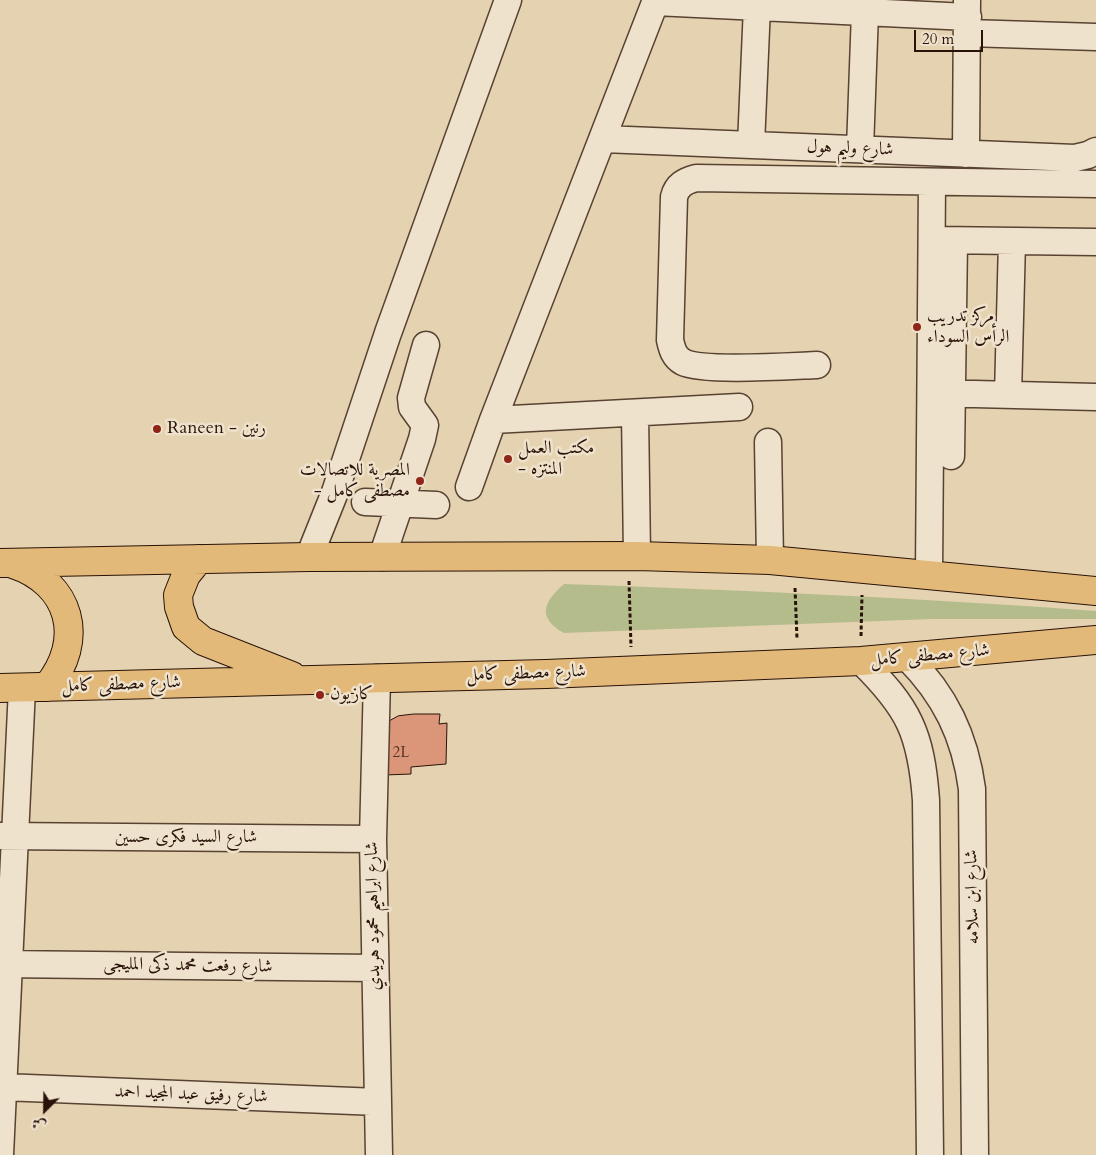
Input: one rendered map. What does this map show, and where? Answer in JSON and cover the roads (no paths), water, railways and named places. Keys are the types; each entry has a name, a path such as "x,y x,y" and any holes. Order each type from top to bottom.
{"main road":[{"path":"6,563 199,558 633,555 782,561 1096,591"},
{"path":"199,558 186,575 178,595 180,612 186,627 203,641 302,680"},
{"path":"6,563 26,568 46,581 60,600 66,614 68,646 64,661 23,687"},
{"path":"1008,583 1096,576"},
{"name":"شارع مصطفى كامل","path":"23,687 377,678 797,664 861,661 1051,646 1096,640"},
{"name":"شارع مصطفى كامل","path":"1051,646 1096,648"}],"street":[{"path":"309,557 335,492 388,333 508,0"},
{"path":"469,487 493,420 655,1 968,17 1096,38"},
{"path":"751,145 757,6"},
{"path":"860,149 865,12"},
{"path":"966,154 968,17"},
{"name":"شارع وليم هول","path":"603,139 1075,158 1096,151"},
{"path":"817,365 702,366 681,360 673,353 670,340 676,191 685,181 696,178 1096,184"},
{"path":"929,574 942,394 943,240 932,182"},
{"path":"943,240 1096,242"},
{"path":"1008,395 1012,241"},
{"path":"382,558 425,424 412,407 411,398 426,345"},
{"path":"942,394 1096,397"},
{"path":"942,394 951,456"},
{"path":"493,420 739,407"},
{"path":"633,555 635,413"},
{"path":"768,442 782,561"},
{"path":"365,502 436,505"},
{"name":"شارع ابن سلامه","path":"907,657 936,689 947,707 964,747 970,774 975,1155"},
{"path":"861,661 889,689 911,723 923,760 926,800 930,1155"},
{"name":"شارع ابراهيم محمود هريدي","path":"377,678 373,839 379,1155"},
{"path":"0,1155 3,1087 7,836 23,687"},
{"name":"شارع السيد فكرى حسين","path":"7,836 373,839"},
{"name":"شارع رفعت محمد ذكى المليجى","path":"4,964 375,968"},
{"name":"شارع رفيق عبد المجيد احمد","path":"3,1087 378,1102"}],"place":[{"name":"مركز تدريب الرأس السوداء","path":"917,327"},
{"name":"Raneen - رنين","path":"157,429"},
{"name":"مكتب العمل - المنتزه","path":"508,459"},
{"name":"المصرية للاتصالات - مصطفى كامل","path":"420,481"},
{"name":"كازيون","path":"320,695"}]}
